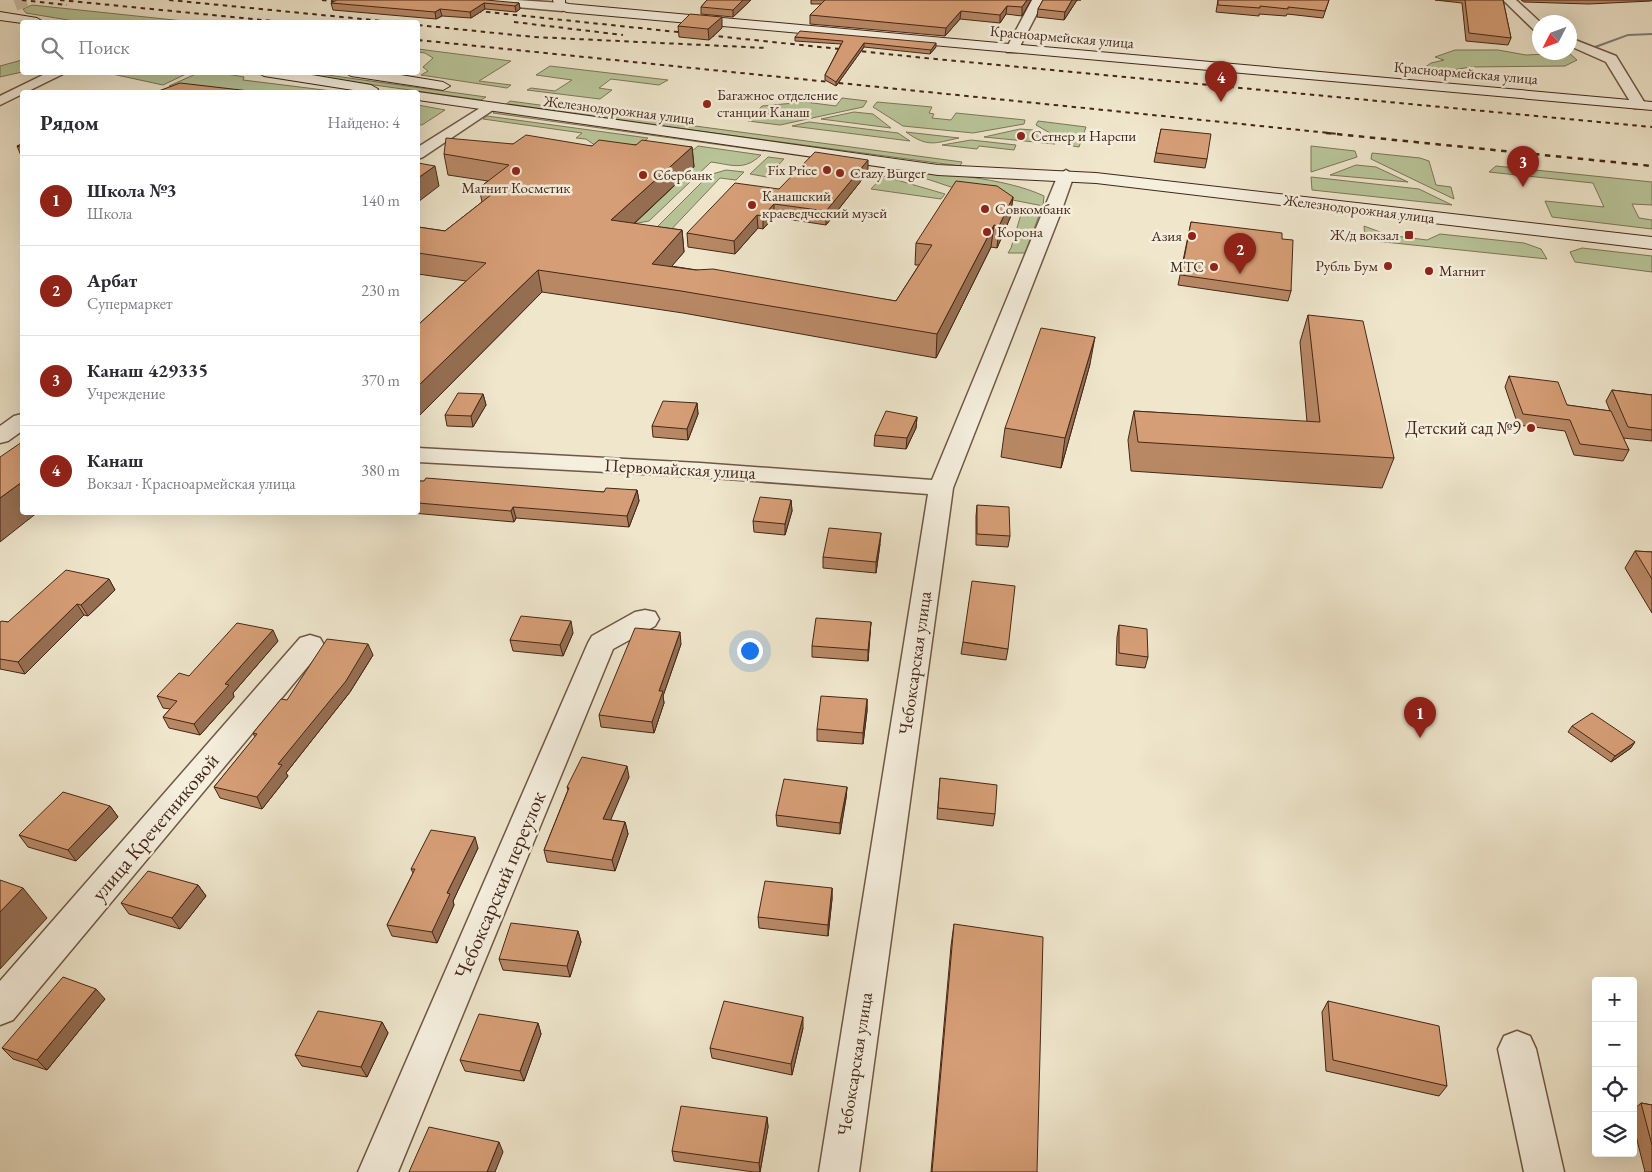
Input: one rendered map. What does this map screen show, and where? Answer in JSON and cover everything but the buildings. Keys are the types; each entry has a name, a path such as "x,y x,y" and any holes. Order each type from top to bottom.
{"main road":[{"name":"Красноармейская улица","path":"559,2 1012,49 1645,106"},
{"path":"0,16 25,20"},
{"path":"284,75 382,90"},
{"name":"Железнодорожная улица","path":"370,75 695,120"},
{"path":"488,107 505,95"},
{"name":"Железнодорожная улица","path":"420,96 938,170 996,174 1066,175"},
{"name":"Железнодорожная улица","path":"966,156 1066,175 1652,243"}],"street":[{"name":"Красноармейская улица","path":"470,0 523,4 559,2"},
{"path":"1012,49 1038,0"},
{"path":"1509,0 1532,22"},
{"path":"1577,45 1611,59 1645,106"},
{"path":"23,90 55,75"},
{"path":"0,101 20,91"},
{"path":"420,153 488,107"},
{"name":"Чебоксарская улица","path":"839,1172 941,488 1050,220 1066,175"},
{"path":"0,436 20,422"},
{"path":"0,447 20,448"},
{"name":"Первомайская улица","path":"420,455 700,470 941,488"},
{"name":"Чебоксарский переулок","path":"378,1172 602,643 645,619"},
{"name":"улица Кречетниковой","path":"0,1008 310,645"},
{"path":"1517,1049 1544,1172"}],"green space":[{"path":"32,5 174,20 68,20 26,13 23,9"},
{"path":"420,49 511,61 479,81 511,85 507,88 421,75 428,71 423,67 433,58 420,52"},
{"path":"1455,50 1498,50 1532,55 1532,60 1577,60 1565,66 1471,67 1446,71 1421,70 1431,63 1444,60 1435,57"},
{"path":"20,61 20,72 0,77 0,66"},
{"path":"550,66 668,80 659,85 611,79 599,88 612,90 600,99 527,90 531,88 555,91 572,80 536,75"},
{"path":"117,75 184,75 163,85"},
{"path":"194,75 232,75 244,77 243,80 324,90 199,90 169,86"},
{"path":"303,75 327,75 486,97 481,100"},
{"path":"842,98 867,101 863,107 780,125 748,121 762,106 805,102 836,106"},
{"path":"510,101 962,162 960,166 505,105"},
{"path":"877,102 932,107 929,113 934,114 932,118 951,120 956,113 1025,120 1024,124 973,133 903,126 873,107"},
{"path":"420,105 445,110 420,124"},
{"path":"496,111 766,149 764,151 493,113"},
{"path":"854,112 873,114 891,128 821,119"},
{"path":"487,116 648,138 619,162 586,139 576,138 582,133 483,119"},
{"path":"1038,121 1086,127 1079,147 1073,146 1036,125"},
{"path":"809,122 898,133 910,141 792,126"},
{"path":"1020,129 1033,130 1055,144 984,137"},
{"path":"906,132 959,138 932,143 920,140"},
{"path":"971,140 1016,145 1014,150 979,146 977,149 942,145"},
{"path":"698,146 761,155 749,163 738,166 711,162 649,221 632,224 688,173 671,169"},
{"path":"1311,146 1355,151 1357,157 1311,172"},
{"path":"1372,153 1420,158 1429,161 1436,185 1451,187 1454,199 1371,159"},
{"path":"768,157 784,159 767,177 750,174"},
{"path":"1356,165 1376,167 1408,182 1330,175"},
{"path":"1496,166 1652,182 1652,205 1632,204 1639,218 1652,220 1652,229 1552,217 1545,201 1604,207 1593,183 1489,172"},
{"path":"894,168 1010,184 1044,196 1043,206 957,189"},
{"path":"726,170 744,172 736,180 720,178 647,255 632,252 709,175"},
{"path":"883,176 945,194 941,199 871,189"},
{"path":"1311,177 1419,189 1452,205 1312,190"},
{"path":"1022,211 1040,213 1025,253 1008,253 1011,248"},
{"path":"1364,226 1388,235 1427,240 1440,234 1524,243 1541,249 1547,259 1365,240"},
{"path":"1582,248 1652,256 1652,272 1575,262 1570,252"}],"waterway":[{"path":"1591,48 1628,35 1652,34"}],"tunnel":[{"path":"15,4 26,0"}],"railway":[{"path":"22,0 67,5"},
{"path":"60,0 263,20"},
{"path":"169,0 373,20"},
{"path":"322,0 347,3"},
{"path":"468,10 925,58 1652,127"},
{"path":"514,22 623,35"},
{"path":"420,25 534,37 767,48"},
{"path":"420,40 1339,134"},
{"path":"1326,133 1652,166"}],"place":[{"name":"Канаш","path":"1221,102"},
{"name":"Багажное отделение станции Канаш","path":"707,104"},
{"name":"Сетнер и Нарспи","path":"1021,136"},
{"name":"Fix Price","path":"827,170"},
{"name":"Магнит Косметик","path":"516,171"},
{"name":"Crazy Burger","path":"840,173"},
{"name":"Сбербанк","path":"643,175"},
{"name":"Канаш 429335","path":"1523,187"},
{"name":"Канашский краеведческий музей","path":"752,205"},
{"name":"Совкомбанк","path":"985,209"},
{"name":"Корона","path":"987,232"},
{"name":"Ж/д вокзал","path":"1409,235"},
{"name":"Азия","path":"1192,236"},
{"name":"Рубль Бум","path":"1388,266"},
{"name":"МТС","path":"1214,267"},
{"name":"Магнит","path":"1429,271"},
{"name":"Арбат","path":"1240,274"},
{"name":"Детский сад №9","path":"1531,428"},
{"name":"Школа №3","path":"1420,738"}]}
